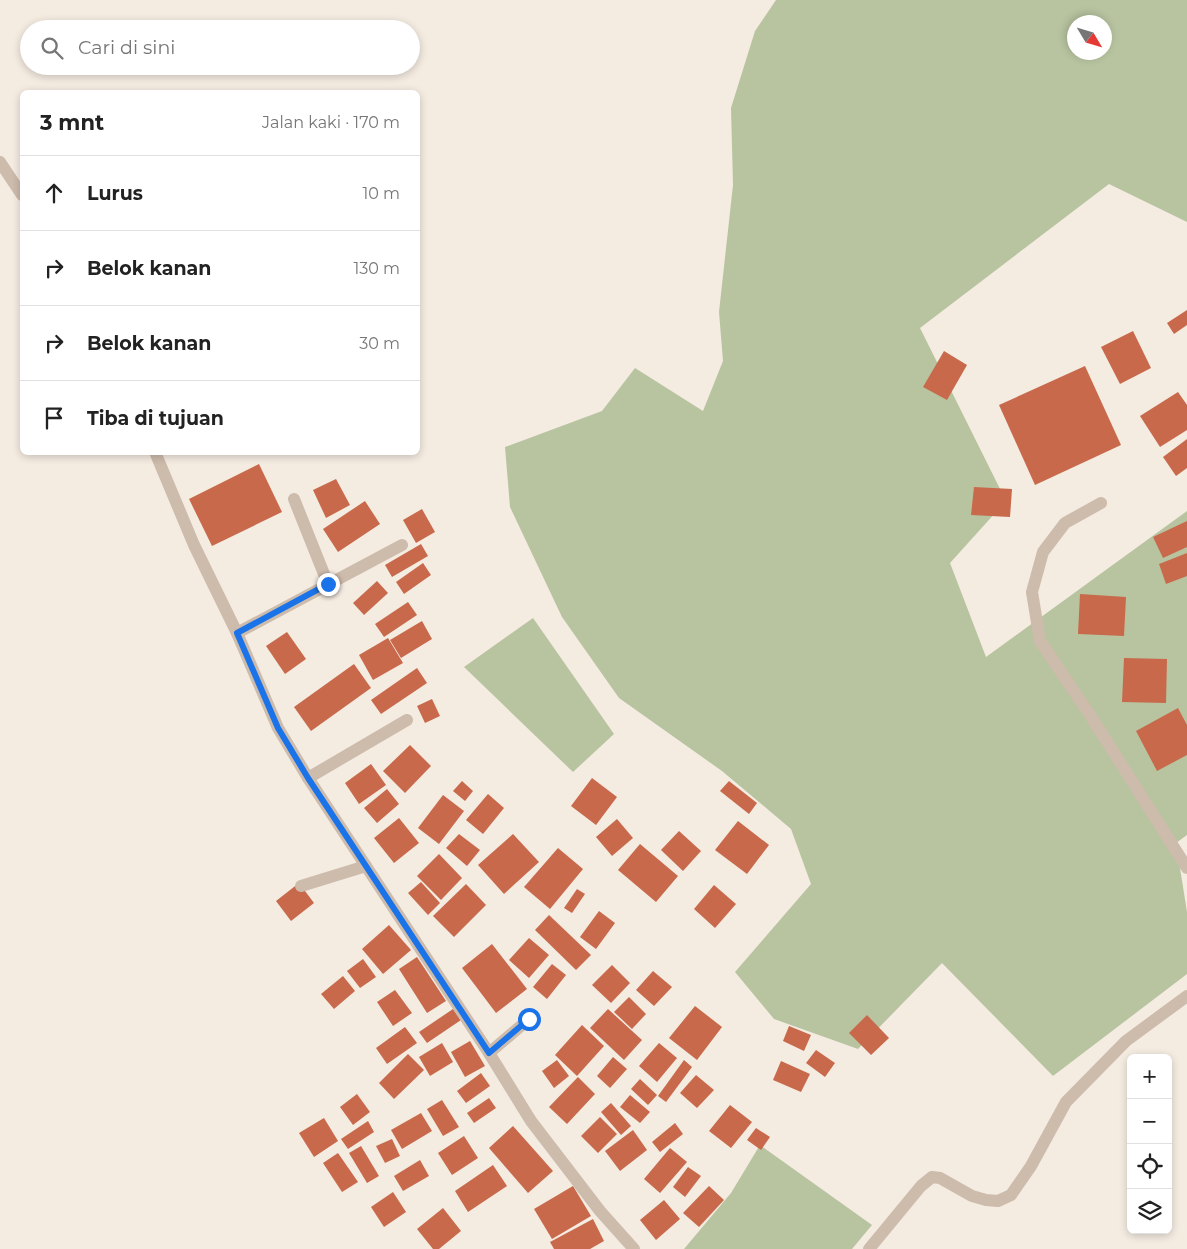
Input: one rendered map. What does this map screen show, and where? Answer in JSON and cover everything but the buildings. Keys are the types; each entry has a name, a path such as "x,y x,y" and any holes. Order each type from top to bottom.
{"street":[{"path":"0,162 20,193"},
{"path":"156,455 194,545 237,633 278,728 308,778 489,1053 531,1121 600,1211 634,1249"},
{"path":"294,499 328,584"},
{"path":"1101,503 1065,523 1043,552 1032,592 1040,641 1090,715 1187,868"},
{"path":"237,633 402,545"},
{"path":"308,778 407,720"},
{"path":"301,886 366,866"},
{"path":"869,1249 921,1186 932,1177 940,1178 972,1196 986,1200 998,1201 1011,1195 1031,1166 1066,1102 1126,1042 1187,996"},
{"path":"489,1053 529,1019"}],"green space":[{"path":"776,0 1187,0 1187,222 1109,184 920,328 1006,501 950,563 986,657 1187,511 1187,835 1176,843 1187,912 1187,974 1053,1076 942,963 858,1049 774,1019 735,972 811,884 791,829 722,771 619,698 562,617 510,507 505,447 602,411 635,368 703,411 723,361 719,312 733,185 731,108 755,31"},
{"path":"533,618 614,734 573,772 464,667"},
{"path":"760,1145 872,1225 852,1249 684,1249 731,1193"}],"route":[{"path":"328,584 237,633 278,728 308,778 489,1053 529,1019"}]}
